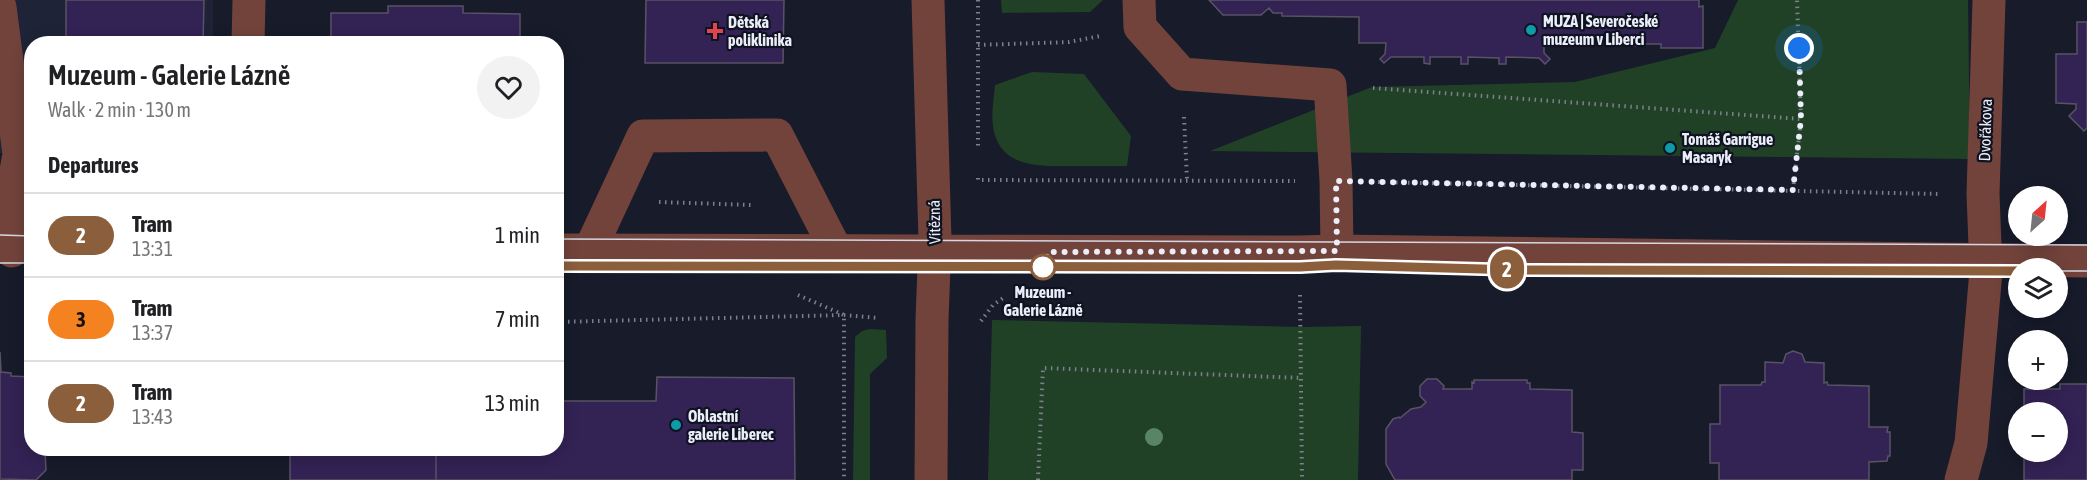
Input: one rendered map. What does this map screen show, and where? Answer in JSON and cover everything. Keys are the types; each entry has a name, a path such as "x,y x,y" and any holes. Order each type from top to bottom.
{"street":[{"path":"248,36 249,0"},
{"name":"Vítězná","path":"928,0 935,252 932,320 931,480"},
{"path":"1139,0 1140,27 1182,74 1330,85 1336,181 1337,251"},
{"name":"Dvořákova","path":"1961,480 1971,443 1986,261 1983,194 1989,0"},
{"path":"0,7 19,154 13,188 15,251"},
{"path":"592,251 595,239 644,136 777,135 836,250"},
{"path":"564,250 1337,251 2087,261"}],"path":[{"path":"978,0 978,157"},
{"path":"1793,190 1801,119 1797,0"},
{"path":"978,45 1085,40"},
{"path":"1182,74 1187,179"},
{"path":"1330,85 1801,119"},
{"path":"978,168 978,180 1336,181 1949,194"},
{"path":"564,199 814,207"},
{"path":"1300,291 1302,480"},
{"path":"795,293 844,315"},
{"path":"844,315 844,480"},
{"path":"564,322 844,315 879,318"},
{"path":"1038,480 1043,368 1302,378"}],"shaded area":[{"path":"0,0 213,0 213,36 24,36 24,155 0,153"}],"green space":[{"path":"1001,0 1103,0 1090,12 1002,13"},
{"path":"1738,0 1968,0 1970,159 1210,151 1372,87 1575,82 1715,48"},
{"path":"1032,72 1084,74 1131,136 1127,166 1037,165 1013,158 1004,151 997,140 993,126 995,85"},
{"path":"992,320 1301,327 1361,326 1358,480 988,480"},
{"path":"886,330 887,358 870,374 870,480 853,480 855,337 862,331"}],"building":[{"path":"66,0 204,0 203,36 66,36"},
{"name":"Dětská poliklinika","path":"646,0 784,0 783,63 645,63"},
{"name":"MUZA | Severočeské muzeum v Liberci","path":"1209,0 1699,0 1699,7 1703,6 1703,48 1661,48 1661,44 1633,46 1633,43 1612,43 1612,46 1606,46 1606,43 1584,43 1578,46 1577,43 1544,43 1544,53 1550,59 1545,64 1539,58 1506,57 1506,64 1499,64 1499,58 1468,57 1468,64 1461,64 1461,57 1430,57 1430,64 1424,63 1424,57 1391,57 1384,63 1380,59 1385,54 1386,43 1359,43 1359,17 1282,16 1282,13 1273,13 1269,8 1261,15 1223,15"},
{"path":"388,6 463,6 463,13 520,14 520,36 331,36 331,13 388,13"},
{"path":"2077,22 2087,22 2087,128 2084,131 2069,116 2076,109 2076,104 2056,103 2056,54 2077,54"},
{"path":"1793,351 1802,354 1805,362 1824,363 1824,383 1827,382 1828,385 1869,386 1869,427 1888,427 1890,456 1887,461 1869,462 1869,480 1719,480 1719,463 1710,463 1710,424 1720,424 1720,385 1761,385 1765,382 1765,362 1783,363 1786,354"},
{"path":"0,352 1,372 11,373 11,376 24,377 24,456 45,456 46,470 36,480 0,479"},
{"name":"Oblastní galerie Liberec","path":"657,377 794,378 795,480 436,480 436,456 564,456 564,401 656,401"},
{"path":"1427,379 1437,379 1444,386 1443,389 1472,389 1474,380 1527,380 1527,383 1530,383 1530,389 1572,390 1572,432 1583,433 1583,470 1572,470 1572,480 1395,480 1386,464 1386,429 1393,419 1400,418 1411,409 1421,407 1426,402 1420,396 1420,386"},
{"path":"2068,384 2087,384 2087,480 2024,480 2024,462 2068,462 2068,402 2024,402 2024,390 2068,390"},
{"path":"290,456 436,456 436,480 290,480"}],"tram line":[{"path":"0,235 24,236"},
{"path":"564,239 2087,245"},
{"path":"0,263 24,263"},
{"path":"564,265 1300,267 1336,265 1519,270 2008,271"},
{"name":"2","path":"564,266 1300,267 1336,265 1519,270 2008,271"},
{"path":"2068,271 2087,271"}],"place":[{"name":"MUZA | Severočeské muzeum v Liberci","path":"1531,30"},
{"name":"Dětská poliklinika","path":"715,31"},
{"name":"Tomáš Garrigue Masaryk","path":"1670,148"},
{"name":"Muzeum - Galerie Lázně","path":"1043,267"},
{"name":"Oblastní galerie Liberec","path":"676,425"}],"route":[{"path":"1043,267 1048,252 1337,251 1336,181 1793,190 1801,119 1799,48"}]}
